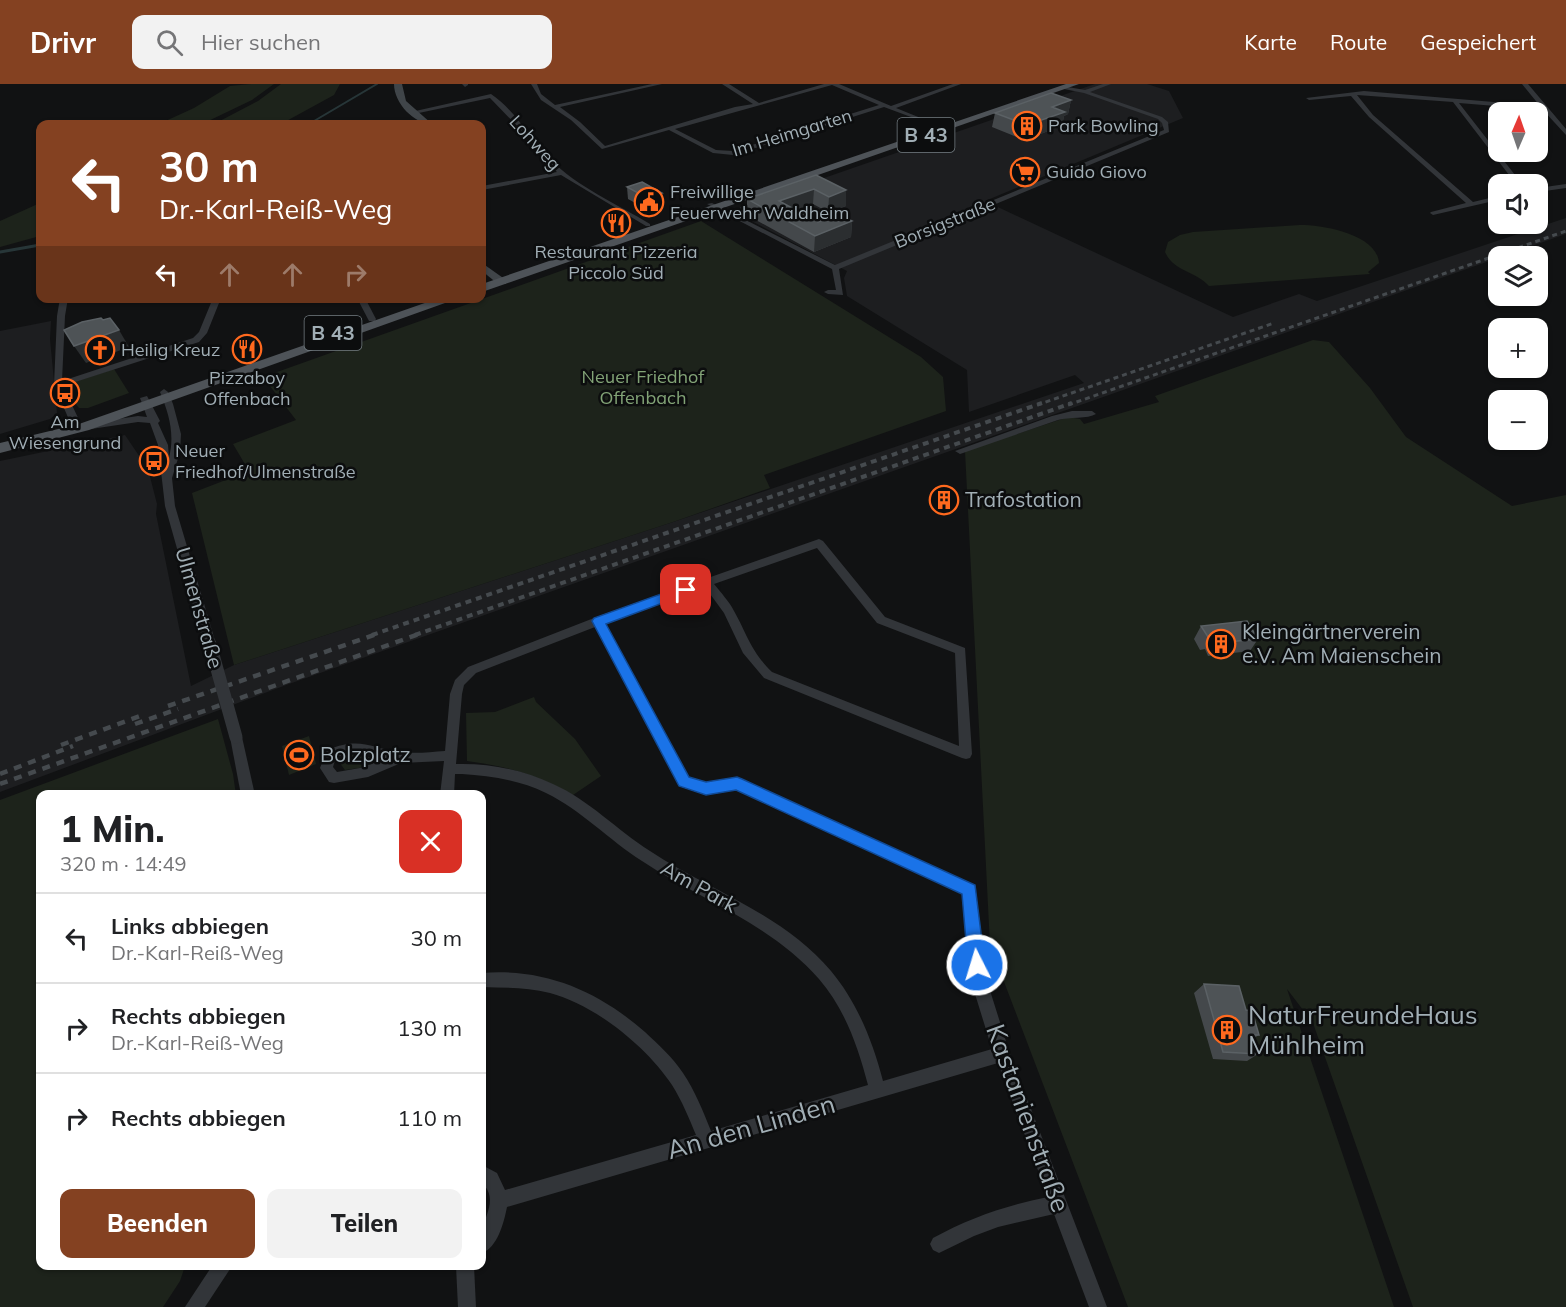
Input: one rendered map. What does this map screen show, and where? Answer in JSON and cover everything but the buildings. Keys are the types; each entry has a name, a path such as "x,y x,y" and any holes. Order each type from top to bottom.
{"main road":[{"name":"B 43","path":"714,206 936,126 1060,86 1075,84"},
{"name":"B 43","path":"486,281 519,276 692,213 1060,86"},
{"name":"B 43","path":"499,279 648,225 692,213"},
{"path":"486,286 499,279"},
{"name":"B 43","path":"165,396 419,303"},
{"path":"0,448 165,396 438,303"}],"street":[{"path":"398,84 399,97 423,120"},
{"path":"534,84 535,91 568,115 604,148 737,108 758,105 832,84 936,126"},
{"path":"556,108 659,84"},
{"path":"725,84 758,105"},
{"name":"Im Heimgarten","path":"669,128 715,152 733,153 958,84"},
{"name":"Borsigstraße","path":"1085,92 1108,84"},
{"path":"1348,84 1364,93"},
{"path":"1525,84 1540,102"},
{"name":"Borsigstraße","path":"835,268 1167,131 1165,122 1160,118 1085,92 1060,86"},
{"path":"1309,98 1328,93 1364,93 1488,103"},
{"path":"1352,93 1371,116 1471,204"},
{"name":"Lohweg","path":"414,112 487,96 508,113 547,160 575,184 648,225"},
{"path":"1455,100 1511,174"},
{"path":"1548,112 1566,133"},
{"path":"486,187 562,173"},
{"path":"1548,189 1566,186"},
{"path":"1433,213 1488,200"},
{"path":"714,206 835,268 840,293 828,292"},
{"path":"486,270 499,279"},
{"path":"63,303 58,385 80,424 138,418 154,421"},
{"path":"58,385 196,340 202,333 215,303"},
{"path":"364,303 372,319"},
{"path":"165,396 178,440 177,452 169,477"},
{"name":"Ulmenstraße","path":"146,402 163,445 169,477 170,506 236,737 247,790"},
{"path":"960,451 1054,418 1072,414 1092,414"},
{"path":"447,790 456,694 464,676 482,664 598,621 707,582 819,543 881,620 961,651 966,754 768,675 757,665 734,628 733,620 707,582"},
{"name":"Kastanienstraße","path":"598,621 684,782 706,789 737,783 969,890 979,981 1002,1054 1098,1307"},
{"path":"345,747 365,748 400,757 375,771 349,777 334,778 326,768 331,754 345,747"},
{"name":"Am Park","path":"400,757 449,763 470,769 515,776 550,789 576,803 623,841 658,864 750,915 786,938 806,954 825,975 847,1006 870,1059 878,1090"},
{"path":"486,980 530,981 554,986 596,1003 613,1014 653,1050 677,1077 707,1140"},
{"name":"An den Linden","path":"499,1201 1002,1054"},
{"path":"486,1175 495,1186 499,1201 494,1225 486,1238"},
{"path":"939,1244 986,1220 1060,1204"},
{"path":"194,1307 220,1270"},
{"path":"465,1270 467,1307"}],"shaded area":[{"path":"1095,84 1147,84 1169,91 1183,118 985,201 1233,317 1299,294 1317,301 1518,234 1548,234 1548,224 1566,218 1566,234 1532,246 1488,246 1488,261 289,684 0,792 0,461 125,435 148,469 157,504 156,514 191,686 234,665 673,522 1084,383 1075,375 969,412 967,370 847,296 844,278 847,271 738,214 740,207"},
{"path":"51,321 50,339 57,413 50,419 0,434 0,331"}],"green space":[{"path":"274,84 252,100 210,120 168,120 194,108 230,86"},
{"path":"281,84 340,84 334,95 288,120 222,120 258,101"},
{"path":"36,205 36,237 0,247 0,221"},
{"name":"Neuer Friedhof Offenbach","path":"701,221 921,357 943,377 946,411 764,475 770,488 673,522 234,665 192,493 249,471 233,444 296,420 263,377 471,303 486,303 486,298"},
{"path":"1300,225 1335,229 1359,238 1376,253 1379,263 1368,272 1370,274 1209,286 1198,277 1179,268 1165,252 1168,242 1180,235 1193,232"},
{"path":"1313,340 1329,342 1370,388 1406,437 1512,506 1566,495 1566,1307 1413,1307 1313,1023 1287,989 1394,1307 1128,1307 990,945 965,451 1068,417 1080,419 1084,424 1159,402 1155,396"},
{"path":"114,369 129,393 88,408 79,408 62,386"},
{"path":"534,697 536,702 575,739 601,776 573,795 522,772 467,761 466,713 495,712"},
{"path":"218,719 235,790 36,790 36,1270 184,1270 180,1281 163,1307 0,1307 0,800"},
{"name":"Bolzplatz","path":"309,736 316,764 289,775 282,746"},
{"path":"349,753 379,759 366,767 345,770 339,762"}],"waterway":[{"path":"316,120 377,84"},
{"path":"0,252 36,246"}],"railway":[{"path":"1068,405 1566,231"},
{"path":"1037,405 1274,323"},
{"path":"372,635 1042,403"},
{"path":"415,635 1072,403"},
{"path":"168,706 377,634"},
{"path":"0,784 419,634"},
{"path":"135,724 178,709"},
{"path":"61,745 143,715"},
{"path":"0,774 73,746"}],"place":[{"name":"Park Bowling","path":"1027,126"},
{"name":"Guido Giovo","path":"1025,172"},
{"name":"Freiwillige Feuerwehr Waldheim","path":"649,202"},
{"name":"Restaurant Pizzeria Piccolo Süd","path":"616,223"},
{"name":"Pizzaboy Offenbach","path":"247,349"},
{"name":"Heilig Kreuz","path":"100,350"},
{"name":"Am Wiesengrund","path":"65,393"},
{"name":"Neuer Friedhof/Ulmenstraße","path":"154,461"},
{"name":"Trafostation","path":"944,500"},
{"name":"Kleingärtnerverein e.V. Am Maienschein","path":"1221,644"},
{"name":"Bolzplatz","path":"299,755"},
{"name":"NaturFreundeHaus Mühlheim","path":"1227,1030"}],"route":[{"path":"686,590 598,621 684,782 706,789 737,783 969,890 977,965"}]}
